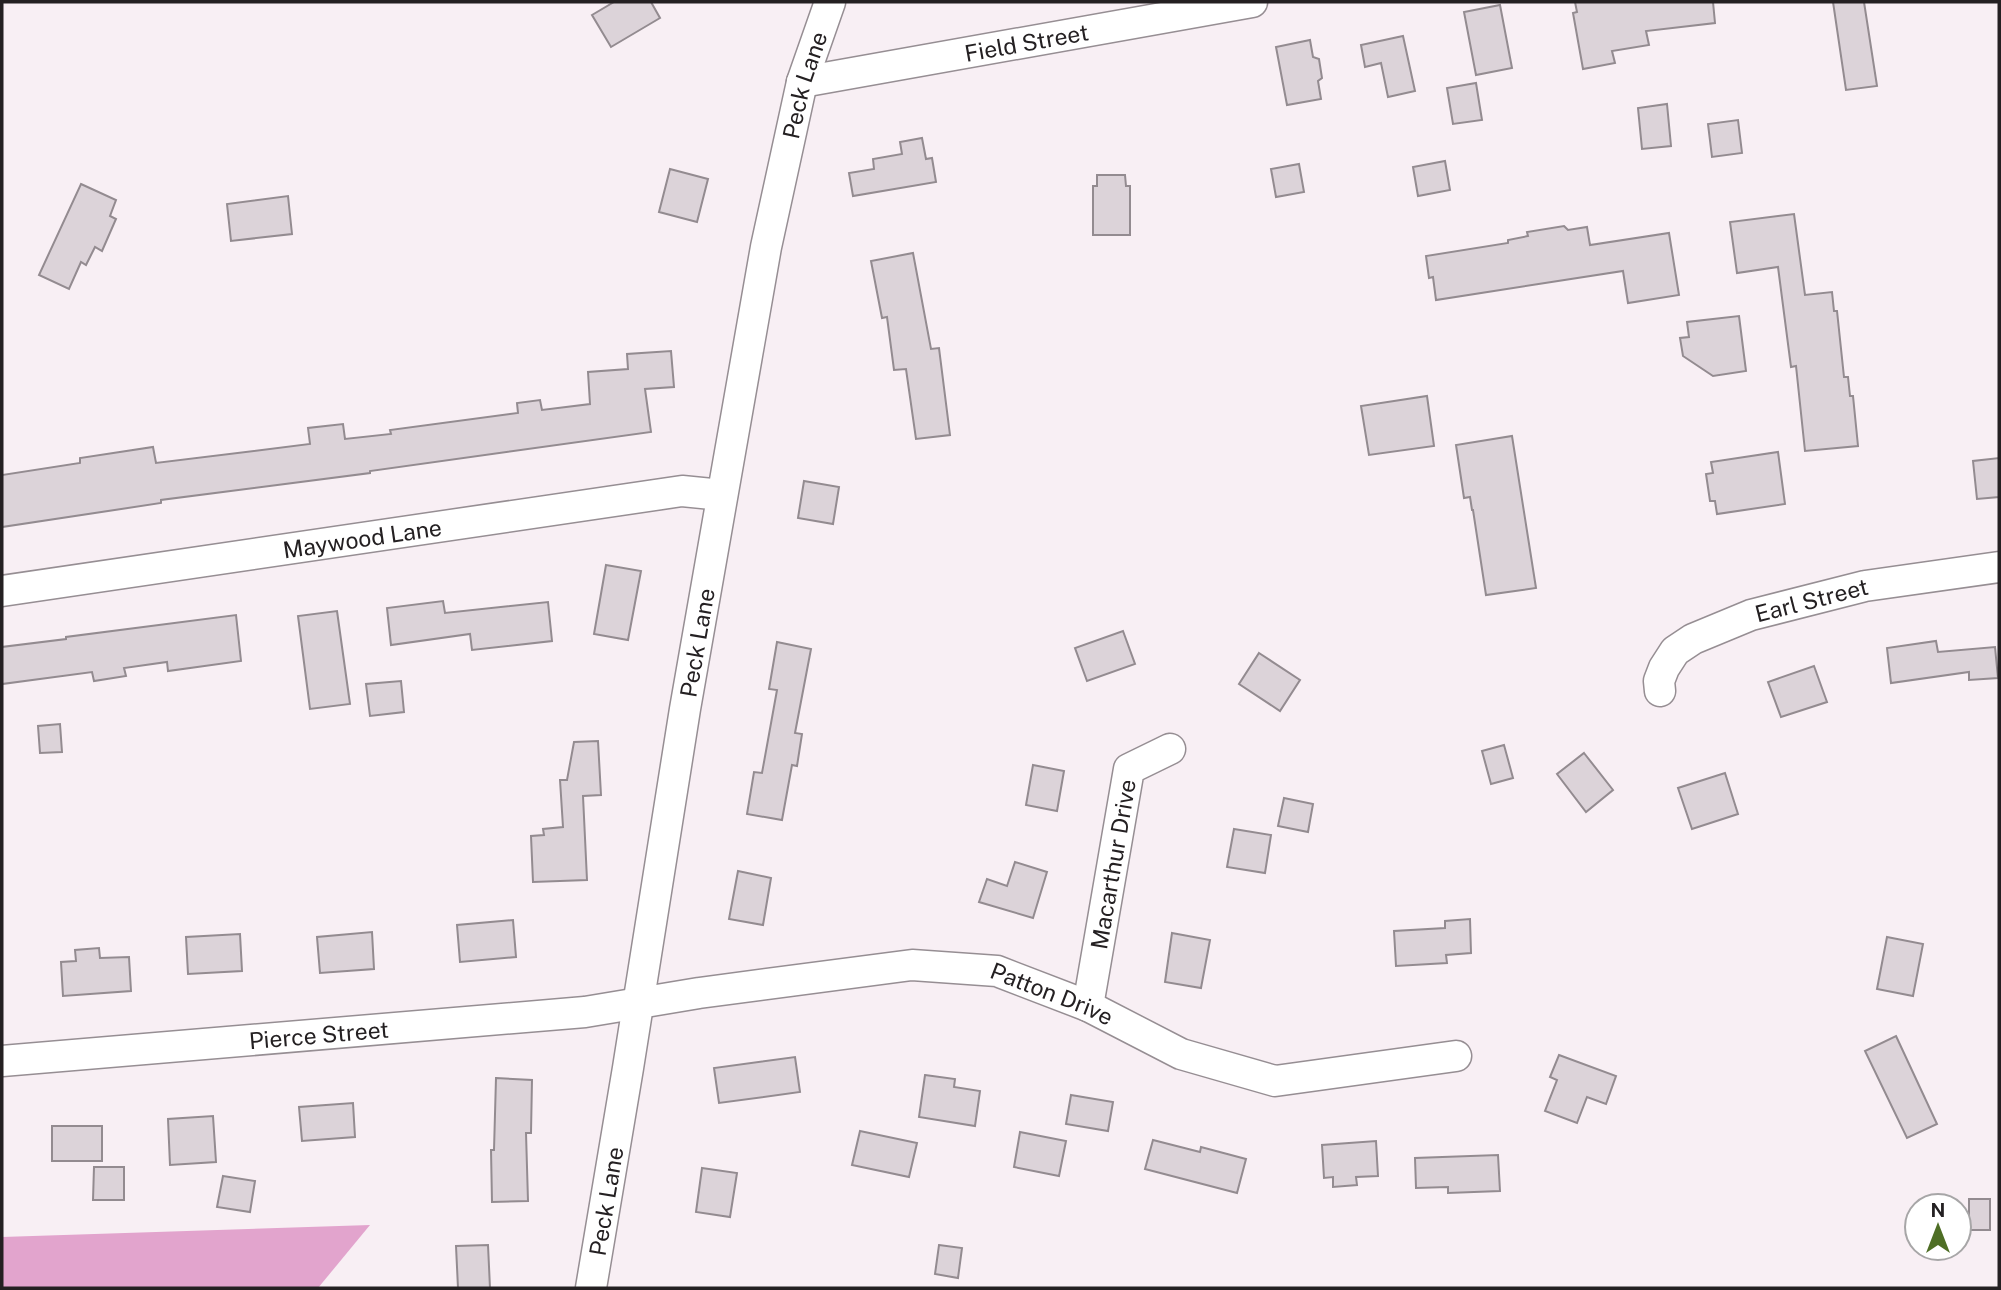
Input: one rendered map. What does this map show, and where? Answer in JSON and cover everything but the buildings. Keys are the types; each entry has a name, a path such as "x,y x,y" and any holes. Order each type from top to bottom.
{"street":[{"name":"Peck Lane","path":"591,1288 722,495 766,247 802,82 830,2"},
{"name":"Field Street","path":"802,82 1252,2"},
{"name":"Maywood Lane","path":"2,591 682,491 722,495"},
{"name":"Earl Street","path":"1660,691 1659,681 1675,651 1693,639 1751,615 1865,586 1999,567"},
{"name":"Macarthur Drive","path":"1088,1006 1129,769 1170,749"},
{"name":"Patton Drive","path":"638,1004 699,993 912,965 997,971 1088,1006 1181,1054 1275,1081 1456,1056"},
{"name":"Pierce Street","path":"2,1061 585,1012 638,1004"}],"shaded area":[{"path":"370,1225 318,1288 2,1288 2,1237"}]}
